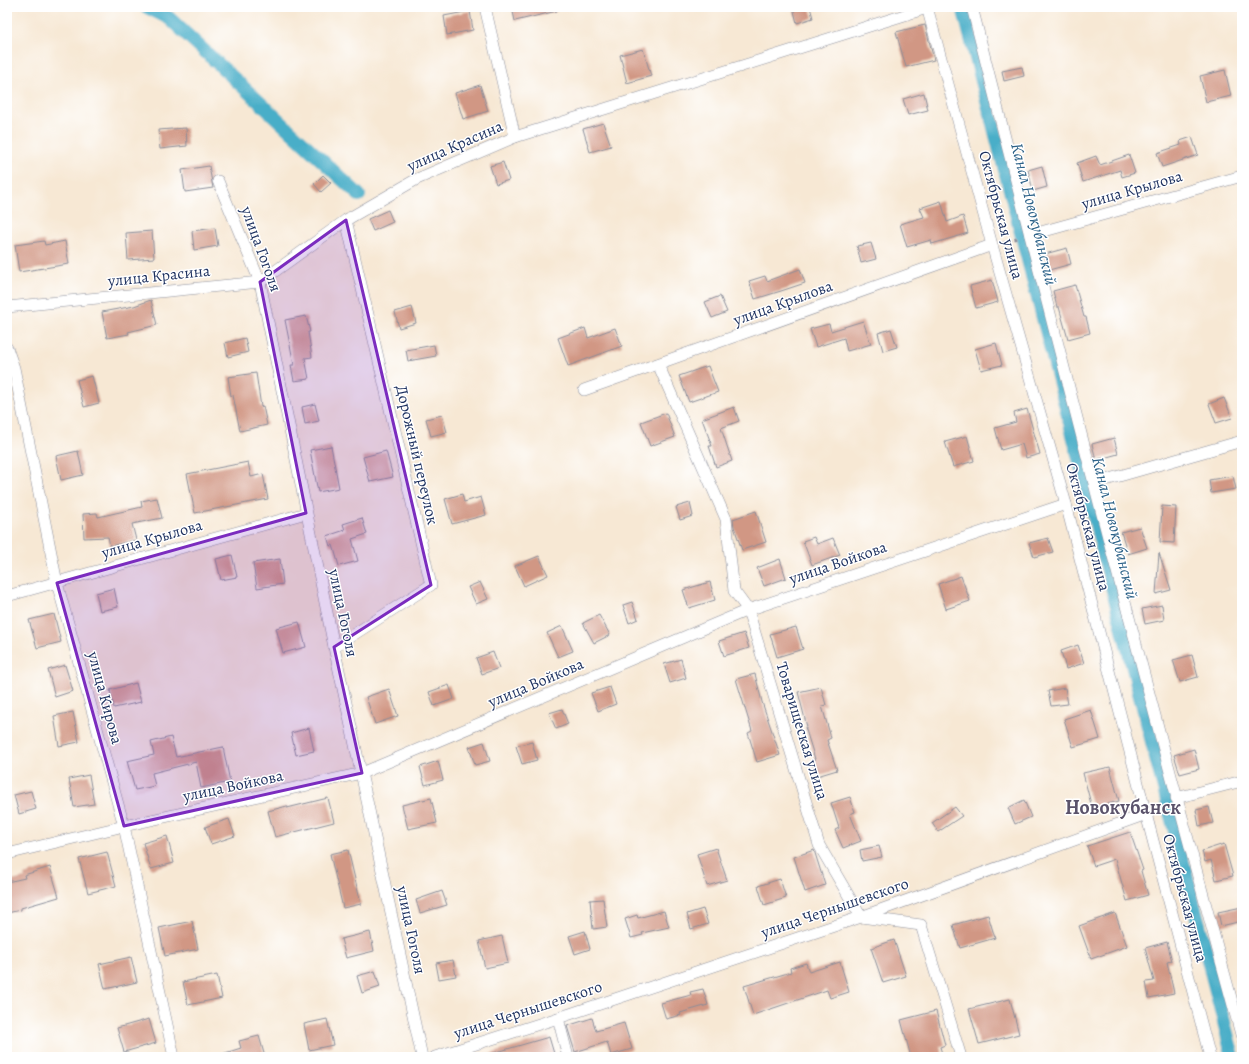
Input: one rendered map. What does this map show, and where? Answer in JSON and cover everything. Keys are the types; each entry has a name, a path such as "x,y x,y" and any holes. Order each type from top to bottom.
{"street":[{"path":"485,7 515,137"},
{"name":"улица Красина","path":"7,307 260,282 346,220 417,178 515,137 927,7"},
{"name":"Октябрьская улица","path":"927,7 992,245 1066,504 1148,814 1210,1057"},
{"name":"Октябрьская улица","path":"972,7 1176,798 1242,1038"},
{"name":"улица Крылова","path":"1030,235 1242,176"},
{"name":"улица Гоголя","path":"218,181 260,282 334,647 422,1057"},
{"name":"Дорожный переулок","path":"334,647 431,585 346,220"},
{"name":"улица Крылова","path":"584,390 992,245"},
{"name":"улица Кирова","path":"7,348 14,368 57,583 124,826 174,1057"},
{"name":"Товарищеская улица","path":"658,364 726,519 734,591 748,610 820,845 861,917"},
{"path":"1095,483 1242,441"},
{"name":"улица Войкова","path":"7,854 124,826 362,773 748,610 1066,504"},
{"name":"улица Крылова","path":"7,596 306,513"},
{"path":"1176,798 1242,781"},
{"name":"улица Чернышевского","path":"435,1057 558,1018 861,917 1148,814"},
{"path":"861,917 921,925 961,1057"},
{"path":"558,1018 568,1057"}],"path":[{"path":"992,245 1030,235"}],"highlighted area":[{"path":"346,220 431,585 334,647 362,773 124,826 57,583 306,513 260,282"}],"building":[{"path":"512,7 556,7 557,11 515,21"},
{"path":"793,7 810,7 813,18 797,23"},
{"path":"470,11 473,30 447,35 444,16"},
{"path":"925,25 934,60 906,67 896,32"},
{"path":"643,49 651,76 627,83 620,55"},
{"path":"1022,67 1024,76 1004,81 1002,71"},
{"path":"1225,70 1231,96 1206,102 1200,76"},
{"path":"480,85 488,111 463,119 455,93"},
{"path":"924,93 928,110 908,115 903,99"},
{"path":"603,123 611,146 590,152 583,129"},
{"path":"186,128 187,146 160,149 158,130"},
{"path":"1192,137 1198,155 1162,167 1157,153 1181,145 1180,141"},
{"path":"1129,155 1135,173 1122,177 1120,170 1083,182 1077,163 1096,156 1100,165"},
{"path":"503,162 509,180 496,184 490,166"},
{"path":"209,166 213,188 185,192 182,170"},
{"path":"1042,166 1047,187 1033,191 1028,170"},
{"path":"323,175 331,183 321,192 314,184"},
{"path":"941,201 947,222 963,216 968,233 932,244 931,240 907,247 900,224 924,217 920,208"},
{"path":"388,210 393,222 373,231 368,219"},
{"path":"215,228 218,246 194,250 192,231"},
{"path":"152,231 154,258 128,260 126,233"},
{"path":"44,241 45,245 65,241 69,264 19,272 15,245"},
{"path":"871,243 876,259 861,263 857,246"},
{"path":"1067,248 1071,264 1049,270 1045,254"},
{"path":"800,269 805,283 755,299 749,281 765,276 767,281"},
{"path":"992,280 998,302 976,308 970,286"},
{"path":"1075,285 1090,333 1068,339 1053,291"},
{"path":"720,296 727,312 712,318 705,302"},
{"path":"151,300 157,325 128,332 129,334 107,338 102,312 134,306"},
{"path":"412,307 416,323 399,328 395,312"},
{"path":"306,316 310,332 308,332 312,357 305,358 309,379 294,381 291,365 294,365 285,320"},
{"path":"863,321 871,344 847,351 844,338 816,347 810,329 829,324 831,331"},
{"path":"585,328 588,338 615,328 622,346 568,366 558,338"},
{"path":"891,329 897,347 883,351 878,333"},
{"path":"245,338 248,352 228,357 225,343"},
{"path":"996,343 1002,365 981,370 975,349"},
{"path":"434,345 436,356 408,361 406,350"},
{"path":"708,366 718,392 689,402 679,376"},
{"path":"256,373 261,407 263,406 267,425 240,431 228,377"},
{"path":"92,376 99,403 84,407 77,380"},
{"path":"1224,398 1232,418 1216,423 1209,404"},
{"path":"315,404 319,421 305,424 302,407"},
{"path":"734,407 739,421 721,428 732,461 716,467 709,446 712,446 702,419"},
{"path":"1027,409 1040,454 1026,458 1022,444 1001,450 995,428 1016,422 1014,413"},
{"path":"666,413 675,437 650,446 641,422"},
{"path":"442,415 447,432 431,436 426,419"},
{"path":"967,436 974,461 953,467 945,442"},
{"path":"1114,438 1118,454 1096,460 1092,444"},
{"path":"331,446 339,488 318,492 310,450"},
{"path":"78,451 83,475 61,480 56,456"},
{"path":"386,451 393,477 370,482 363,457"},
{"path":"248,462 251,477 263,474 268,499 195,513 187,474"},
{"path":"1233,476 1236,489 1211,493 1209,480"},
{"path":"462,494 464,502 481,497 486,515 452,524 445,499"},
{"path":"157,498 162,518 132,524 136,540 110,546 108,537 84,538 83,514 97,513 98,517 142,507 141,501"},
{"path":"690,503 693,516 680,520 676,507"},
{"path":"1162,506 1176,507 1174,543 1160,542"},
{"path":"756,511 766,542 742,550 734,527 733,519"},
{"path":"362,518 367,534 352,539 358,561 339,566 333,545 330,546 327,536 345,530 343,524"},
{"path":"1140,527 1147,548 1128,554 1121,532"},
{"path":"814,537 817,544 833,538 840,555 812,565 803,541"},
{"path":"1048,538 1053,552 1034,557 1029,543"},
{"path":"1159,553 1171,590 1156,594"},
{"path":"232,555 237,577 221,580 216,559"},
{"path":"539,556 548,575 524,586 515,566"},
{"path":"280,559 283,584 257,588 253,563"},
{"path":"780,559 786,578 764,586 757,568"},
{"path":"961,576 970,601 946,609 938,584"},
{"path":"480,582 488,599 476,604 468,587"},
{"path":"710,582 715,600 689,608 683,590"},
{"path":"114,588 118,607 100,611 96,593"},
{"path":"632,602 638,619 629,623 623,605"},
{"path":"1162,605 1164,620 1145,624 1142,609"},
{"path":"54,614 61,642 37,648 29,620"},
{"path":"599,615 610,635 594,643 583,623"},
{"path":"299,622 306,647 283,653 276,628"},
{"path":"562,626 573,651 558,657 547,633"},
{"path":"796,627 803,649 777,657 770,634"},
{"path":"744,633 749,648 724,656 719,641"},
{"path":"1078,645 1084,663 1066,669 1061,651"},
{"path":"493,652 499,668 482,674 476,658"},
{"path":"1192,655 1198,677 1180,682 1173,660"},
{"path":"681,659 686,678 670,683 664,664"},
{"path":"65,665 73,691 55,697 48,670"},
{"path":"755,674 762,702 780,755 757,762 748,733 752,731 736,679"},
{"path":"136,683 141,702 114,708 110,690"},
{"path":"449,685 454,699 434,706 429,692"},
{"path":"610,687 616,704 598,711 591,693"},
{"path":"821,687 826,705 822,706 831,738 827,740 837,770 817,776 812,760 815,759 805,727 807,727 798,692"},
{"path":"1065,688 1068,704 1051,706 1048,691"},
{"path":"389,689 398,716 375,724 366,697"},
{"path":"562,709 568,724 556,729 549,713"},
{"path":"1091,710 1100,739 1073,747 1064,719"},
{"path":"73,712 79,742 59,746 54,716"},
{"path":"309,728 314,751 296,755 291,733"},
{"path":"171,737 176,757 223,747 230,782 201,788 196,762 152,773 155,786 135,790 127,761 154,755 151,742"},
{"path":"484,742 490,761 475,765 469,747"},
{"path":"532,742 537,760 522,764 516,746"},
{"path":"1194,749 1199,769 1180,774 1174,755"},
{"path":"438,761 443,780 425,785 420,767"},
{"path":"1110,767 1119,801 1092,808 1083,773"},
{"path":"89,775 94,804 74,807 69,779"},
{"path":"31,791 36,809 19,814 14,795"},
{"path":"850,797 855,812 850,814 861,841 843,848 835,830 839,828 831,803"},
{"path":"328,798 334,822 275,837 268,811"},
{"path":"431,798 437,823 408,829 402,805"},
{"path":"1024,800 1031,817 1015,824 1008,808"},
{"path":"955,807 962,816 938,832 932,823"},
{"path":"1209,807 1213,823 1199,826 1196,810"},
{"path":"229,819 235,836 211,844 205,827"},
{"path":"1130,832 1143,870 1141,871 1148,895 1127,901 1115,859 1094,866 1087,846"},
{"path":"167,836 174,863 151,869 143,843"},
{"path":"1224,844 1233,876 1216,880 1211,860 1205,862 1202,851"},
{"path":"879,846 882,857 862,861 860,850"},
{"path":"716,848 727,880 707,886 697,854"},
{"path":"348,850 361,904 343,908 330,854"},
{"path":"814,850 825,885 805,892 794,857"},
{"path":"107,852 116,886 88,893 79,859"},
{"path":"50,867 59,897 21,908 21,910 7,913 7,882 25,878 24,875"},
{"path":"780,879 786,898 764,905 758,886"},
{"path":"442,891 447,905 420,913 416,900"},
{"path":"603,899 607,927 593,929 590,900"},
{"path":"1242,907 1242,921 1221,926 1218,912"},
{"path":"703,909 708,924 691,929 687,914"},
{"path":"664,911 669,927 642,933 643,935 631,938 625,919 637,915 638,918"},
{"path":"1115,913 1127,946 1091,959 1079,926"},
{"path":"988,915 995,938 960,948 953,925"},
{"path":"192,921 198,949 165,956 159,928"},
{"path":"585,931 590,949 575,954 569,936"},
{"path":"370,932 374,951 346,958 341,939"},
{"path":"502,936 508,963 485,968 479,941"},
{"path":"894,940 906,976 883,983 871,948"},
{"path":"1167,942 1172,961 1167,962 1174,993 1149,998 1146,982 1154,981 1145,948"},
{"path":"131,957 137,982 105,989 99,964"},
{"path":"453,960 456,976 439,979 436,963"},
{"path":"840,962 849,992 830,998 827,990 753,1015 744,986 791,972 790,968 806,963 809,972"},
{"path":"375,971 380,987 362,993 357,976"},
{"path":"217,975 222,998 188,1005 183,982"},
{"path":"703,989 708,1005 680,1013 681,1015 666,1019 661,1003 691,995 690,992"},
{"path":"1010,999 1019,1034 979,1044 969,1009"},
{"path":"936,1011 945,1045 940,1047 943,1057 911,1057 901,1020"},
{"path":"592,1018 596,1031 624,1023 632,1049 611,1055 607,1042 575,1052 567,1026"},
{"path":"149,1019 156,1043 124,1052 117,1028"},
{"path":"327,1019 333,1045 309,1050 304,1024"},
{"path":"259,1036 265,1057 222,1057 222,1054 241,1048 239,1041"},
{"path":"549,1037 555,1057 490,1057 490,1054"}],"waterway":[{"path":"147,7 169,18 359,195"},
{"name":"Канал Новокубанский","path":"963,7 1233,1057"}],"district":[{"name":"Новокубанск","path":"1123,807"}]}
